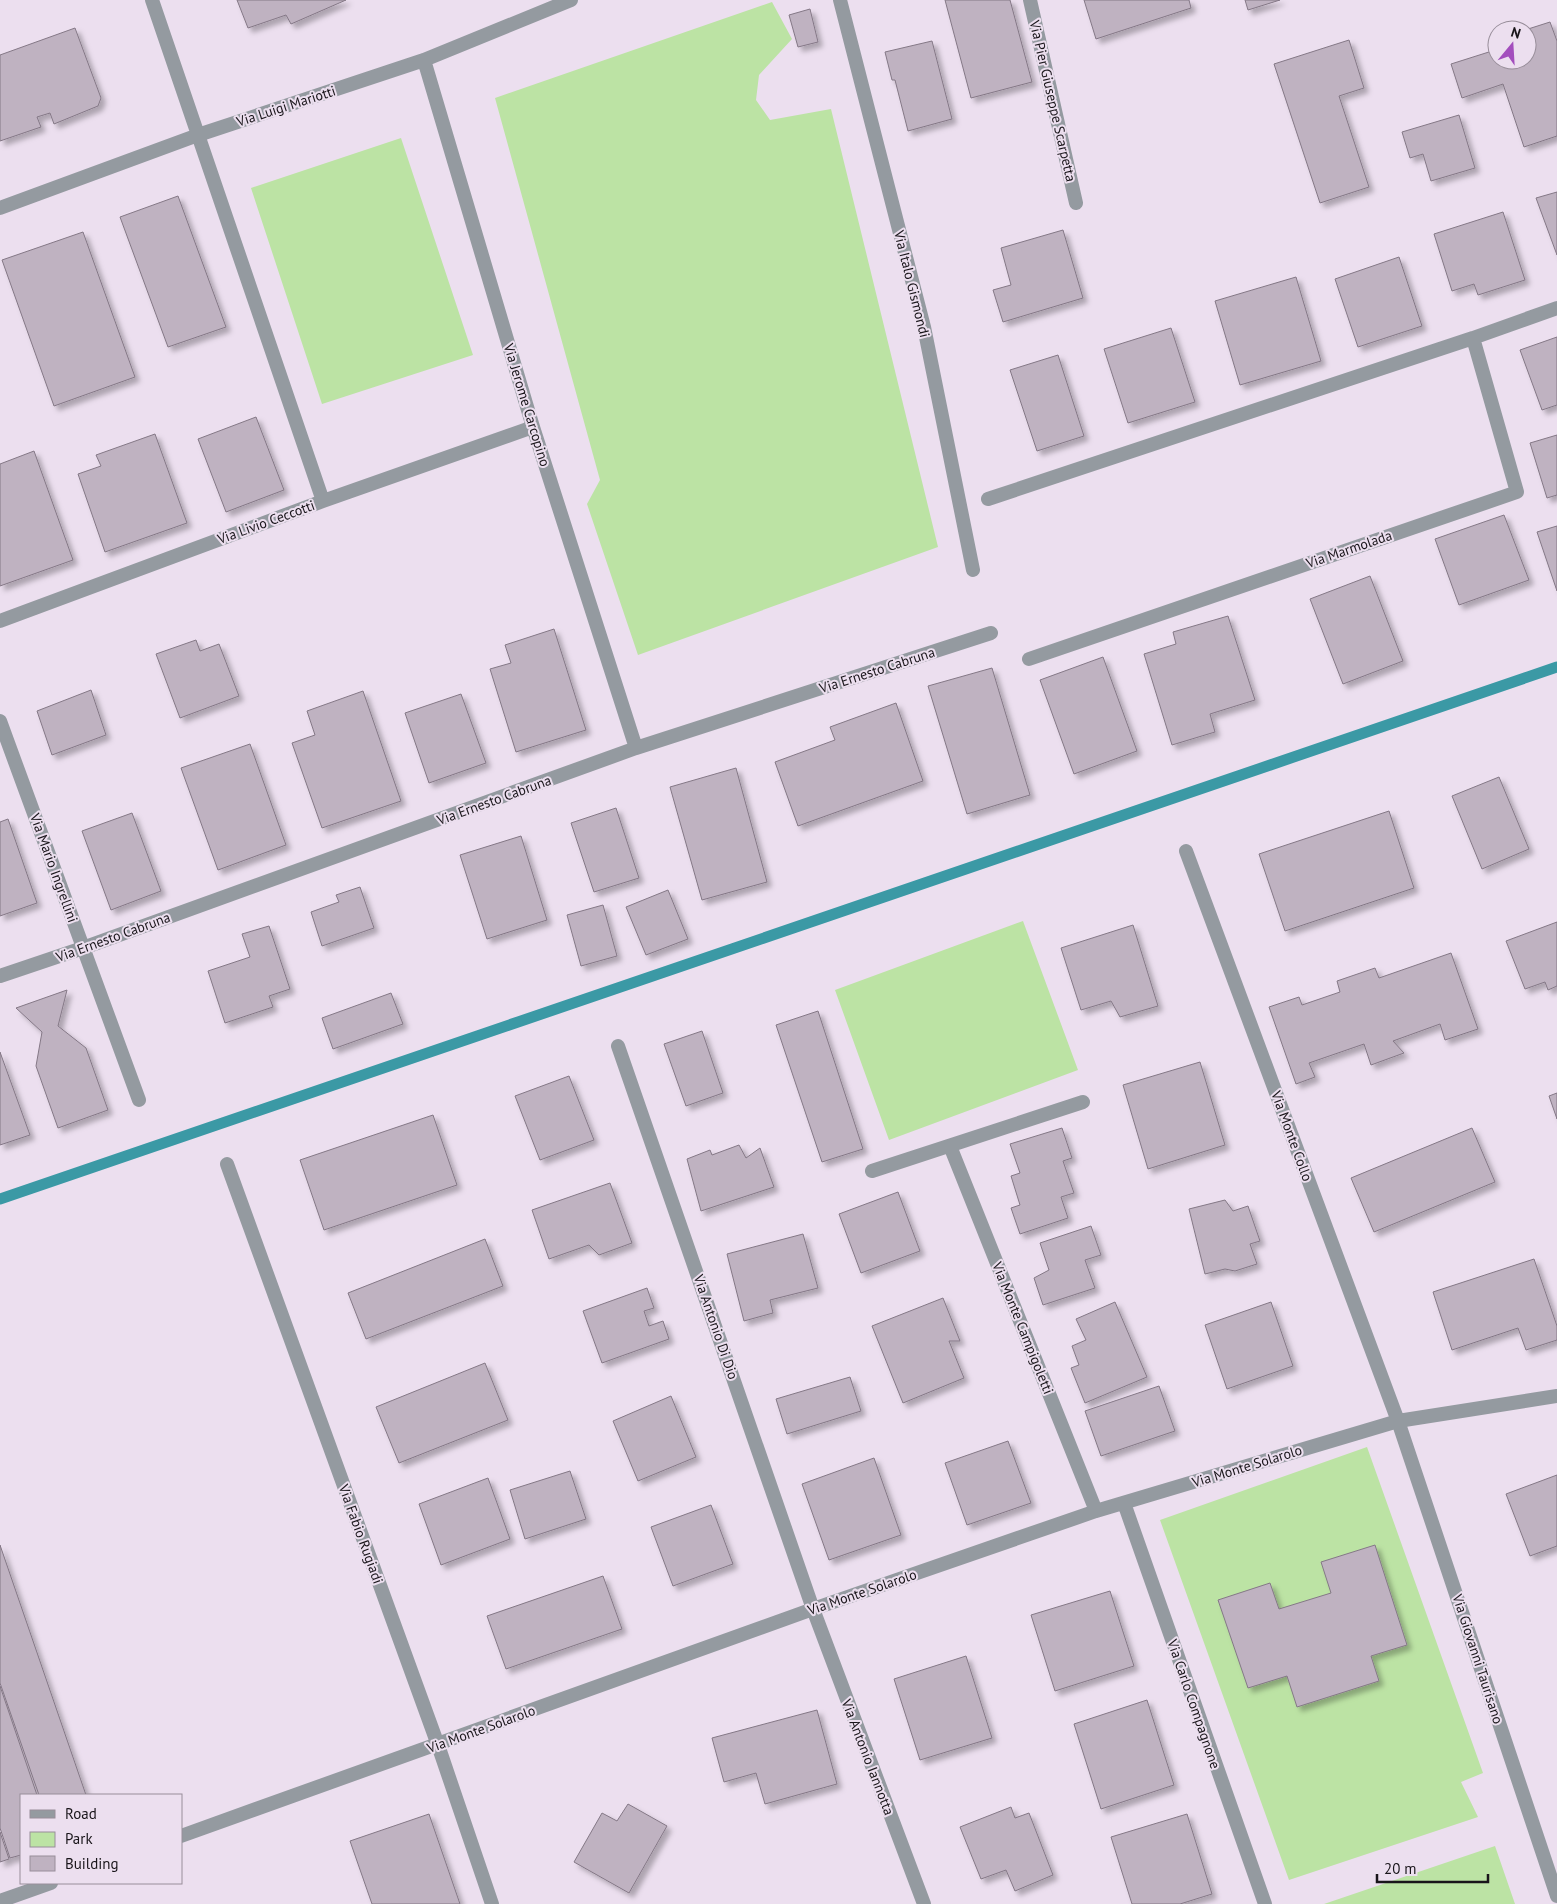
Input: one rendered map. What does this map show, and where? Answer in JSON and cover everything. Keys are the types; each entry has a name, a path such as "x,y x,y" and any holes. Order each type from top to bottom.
{"street":[{"path":"152,0 323,501"},
{"name":"Via Luigi Mariotti","path":"0,208 198,135 424,60 571,0"},
{"name":"Via Italo Gismondi","path":"840,0 924,327 974,570"},
{"name":"Via Pier Giuseppe Scarpetta","path":"1030,0 1076,203"},
{"name":"Via Jerome Carcopino","path":"424,60 534,427 636,748"},
{"path":"988,500 1473,338 1557,308"},
{"name":"Via Marmolada","path":"1029,659 1517,492 1473,338"},
{"name":"Via Livio Ceccotti","path":"0,621 323,501 534,427"},
{"name":"Via Ernesto Cabruna","path":"0,976 83,948 636,748 991,633"},
{"name":"Via Mario Ingrellini","path":"0,721 139,1100"},
{"name":"Via Monte Collo","path":"1186,851 1398,1421"},
{"name":"Via Antonio Di Dio","path":"618,1046 813,1609"},
{"path":"872,1171 1083,1102"},
{"name":"Via Monte Campigoletti","path":"950,1146 1096,1511"},
{"name":"Via Fabio Rugiadi","path":"227,1164 438,1745 492,1904"},
{"name":"Via Monte Solarolo","path":"182,1836 813,1609 1096,1511 1398,1421 1557,1396"},
{"name":"Via Giovanni Taurisano","path":"1398,1421 1557,1896"},
{"name":"Via Carlo Compagnone","path":"1124,1503 1265,1904"},
{"name":"Via Antonio Iannotta","path":"813,1609 924,1904"},
{"path":"0,1901 48,1884"}],"green space":[{"path":"772,2 792,39 759,75 756,100 770,120 831,109 938,547 638,655 587,504 600,480 495,98"},
{"path":"401,138 473,355 322,404 251,188"},
{"path":"1023,921 1078,1070 889,1140 835,990"},
{"path":"1367,1447 1483,1773 1461,1782 1478,1817 1289,1880 1160,1520"},
{"path":"1495,1846 1515,1904 1324,1904"}],"building":[{"path":"237,0 346,0 291,24 286,15 248,28"},
{"path":"945,0 1010,0 1032,82 971,98"},
{"path":"1084,0 1189,0 1191,8 1096,39"},
{"path":"1245,0 1280,0 1248,10"},
{"path":"810,9 818,42 798,47 789,15"},
{"path":"1550,22 1557,41 1557,136 1524,147 1503,84 1462,98 1451,64 1487,53 1487,70 1537,70 1537,26"},
{"path":"75,28 101,98 98,106 54,124 50,113 37,117 41,127 0,141 0,55"},
{"path":"1349,40 1364,88 1339,96 1369,187 1320,203 1274,64"},
{"path":"932,41 952,119 908,131 895,80 892,80 885,52"},
{"path":"1459,115 1475,168 1431,181 1423,154 1410,158 1402,132"},
{"path":"1557,192 1557,255 1536,198"},
{"path":"178,196 226,327 168,347 120,217"},
{"path":"1503,212 1525,280 1478,295 1474,284 1452,291 1434,234"},
{"path":"1063,230 1083,298 1003,322 993,290 1011,285 1001,248"},
{"path":"83,232 135,377 54,406 2,260"},
{"path":"1399,257 1422,326 1358,347 1335,279"},
{"path":"1296,277 1321,361 1240,385 1215,301"},
{"path":"1171,328 1195,402 1128,423 1104,349"},
{"path":"1557,337 1557,405 1542,410 1520,350"},
{"path":"1058,355 1084,436 1037,451 1010,370"},
{"path":"256,417 284,490 226,512 198,439"},
{"path":"155,434 187,523 105,552 78,474 101,466 96,455"},
{"path":"1557,435 1557,495 1547,498 1530,443"},
{"path":"34,451 73,560 0,586 0,464"},
{"path":"1504,515 1529,580 1459,605 1435,539"},
{"path":"1557,526 1557,591 1537,532"},
{"path":"1370,576 1403,661 1343,684 1310,599"},
{"path":"1228,616 1255,700 1210,714 1215,732 1172,745 1144,654 1176,644 1173,632"},
{"path":"554,629 586,730 516,752 490,669 511,663 505,645"},
{"path":"196,640 200,651 219,644 239,696 180,718 156,654"},
{"path":"1103,657 1137,751 1074,774 1040,680"},
{"path":"992,668 1030,795 967,814 928,686"},
{"path":"91,690 106,735 52,755 37,711"},
{"path":"363,691 401,801 322,828 292,743 315,735 307,711"},
{"path":"461,694 486,763 429,783 405,713"},
{"path":"896,703 923,781 798,826 775,762 835,740 830,727"},
{"path":"250,744 286,845 218,870 181,768"},
{"path":"736,768 767,882 702,900 670,787"},
{"path":"1499,777 1529,849 1482,869 1452,796"},
{"path":"616,808 639,878 594,892 571,823"},
{"path":"1389,811 1414,888 1285,931 1259,854"},
{"path":"132,813 161,891 111,910 82,831"},
{"path":"8,819 37,903 0,916 0,822"},
{"path":"521,836 547,920 487,939 460,855"},
{"path":"360,887 374,928 322,946 311,912 339,902 336,895"},
{"path":"668,890 688,939 646,955 626,907"},
{"path":"603,905 617,956 581,966 567,915"},
{"path":"1557,922 1557,986 1548,990 1545,982 1525,989 1506,941"},
{"path":"1133,925 1158,1006 1120,1017 1111,1001 1081,1010 1061,948"},
{"path":"269,926 290,989 269,996 273,1007 225,1023 208,971 250,957 242,934"},
{"path":"1451,953 1478,1029 1445,1040 1440,1024 1393,1041 1404,1053 1371,1065 1364,1044 1309,1063 1315,1077 1296,1084 1269,1007 1299,997 1302,1005 1340,992 1337,981 1375,968 1379,978"},
{"path":"67,990 58,1026 86,1048 108,1110 58,1128 36,1066 42,1032 16,1008"},
{"path":"391,993 403,1024 333,1049 322,1018"},
{"path":"818,1011 863,1149 822,1162 776,1025"},
{"path":"702,1031 723,1093 686,1106 664,1044"},
{"path":"0,1052 30,1135 0,1145"},
{"path":"1200,1062 1225,1145 1148,1169 1123,1085"},
{"path":"569,1076 594,1140 540,1160 515,1096"},
{"path":"1557,1093 1557,1119 1549,1096"},
{"path":"433,1115 457,1185 324,1230 300,1160"},
{"path":"1062,1128 1072,1158 1063,1161 1074,1193 1061,1197 1068,1218 1020,1234 1011,1208 1020,1205 1011,1176 1020,1173 1010,1144"},
{"path":"1472,1128 1495,1182 1374,1232 1351,1178"},
{"path":"739,1145 746,1158 760,1148 774,1187 701,1211 687,1159 710,1150 712,1155"},
{"path":"610,1183 632,1243 599,1255 589,1245 549,1259 532,1210"},
{"path":"898,1192 920,1251 861,1273 839,1214"},
{"path":"1225,1200 1233,1211 1248,1206 1260,1241 1250,1244 1257,1264 1235,1271 1225,1269 1205,1274 1189,1209"},
{"path":"1091,1226 1101,1255 1085,1260 1095,1288 1043,1305 1034,1278 1049,1270 1040,1243"},
{"path":"803,1234 818,1288 770,1300 773,1313 744,1321 727,1254"},
{"path":"485,1239 503,1286 366,1339 348,1293"},
{"path":"1534,1259 1557,1326 1557,1340 1526,1350 1518,1328 1452,1350 1433,1292"},
{"path":"647,1288 654,1308 644,1311 649,1326 663,1321 669,1339 602,1363 583,1311"},
{"path":"943,1298 960,1341 949,1341 964,1378 903,1403 872,1326"},
{"path":"1115,1302 1147,1377 1085,1403 1071,1368 1079,1365 1072,1346 1086,1340 1076,1319"},
{"path":"1271,1302 1293,1366 1227,1389 1205,1325"},
{"path":"485,1363 508,1420 399,1463 376,1407"},
{"path":"850,1377 861,1411 787,1434 776,1399"},
{"path":"1159,1386 1175,1431 1101,1456 1085,1411"},
{"path":"671,1396 696,1457 638,1481 613,1421"},
{"path":"1008,1441 1031,1503 967,1525 945,1463"},
{"path":"874,1458 901,1535 829,1560 802,1484"},
{"path":"570,1471 586,1519 525,1539 510,1490"},
{"path":"1557,1475 1557,1546 1530,1556 1506,1494"},
{"path":"488,1478 510,1539 441,1565 419,1504"},
{"path":"711,1505 733,1564 673,1586 651,1527"},
{"path":"0,1545 86,1794 39,1794 0,1683"},
{"path":"1375,1545 1407,1645 1371,1656 1379,1681 1297,1707 1287,1676 1248,1688 1218,1600 1270,1583 1279,1609 1331,1593 1321,1562"},
{"path":"603,1576 622,1629 506,1669 487,1616"},
{"path":"1110,1591 1134,1666 1055,1691 1031,1615"},
{"path":"966,1656 992,1738 920,1760 894,1679"},
{"path":"0,1686 37,1794 20,1794 20,1855 10,1858 0,1828"},
{"path":"1147,1700 1174,1785 1101,1809 1074,1724"},
{"path":"817,1710 837,1784 765,1804 756,1773 724,1782 712,1738"},
{"path":"628,1804 667,1826 629,1893 574,1862 602,1813 617,1821"},
{"path":"1011,1807 1015,1818 1029,1813 1053,1875 1015,1891 1006,1870 981,1879 960,1827"},
{"path":"429,1814 460,1904 372,1904 350,1841"},
{"path":"1187,1814 1212,1894 1180,1904 1132,1904 1111,1837"},
{"path":"0,1832 9,1859 0,1862"}],"waterway":[{"path":"0,1199 1557,667"}]}
